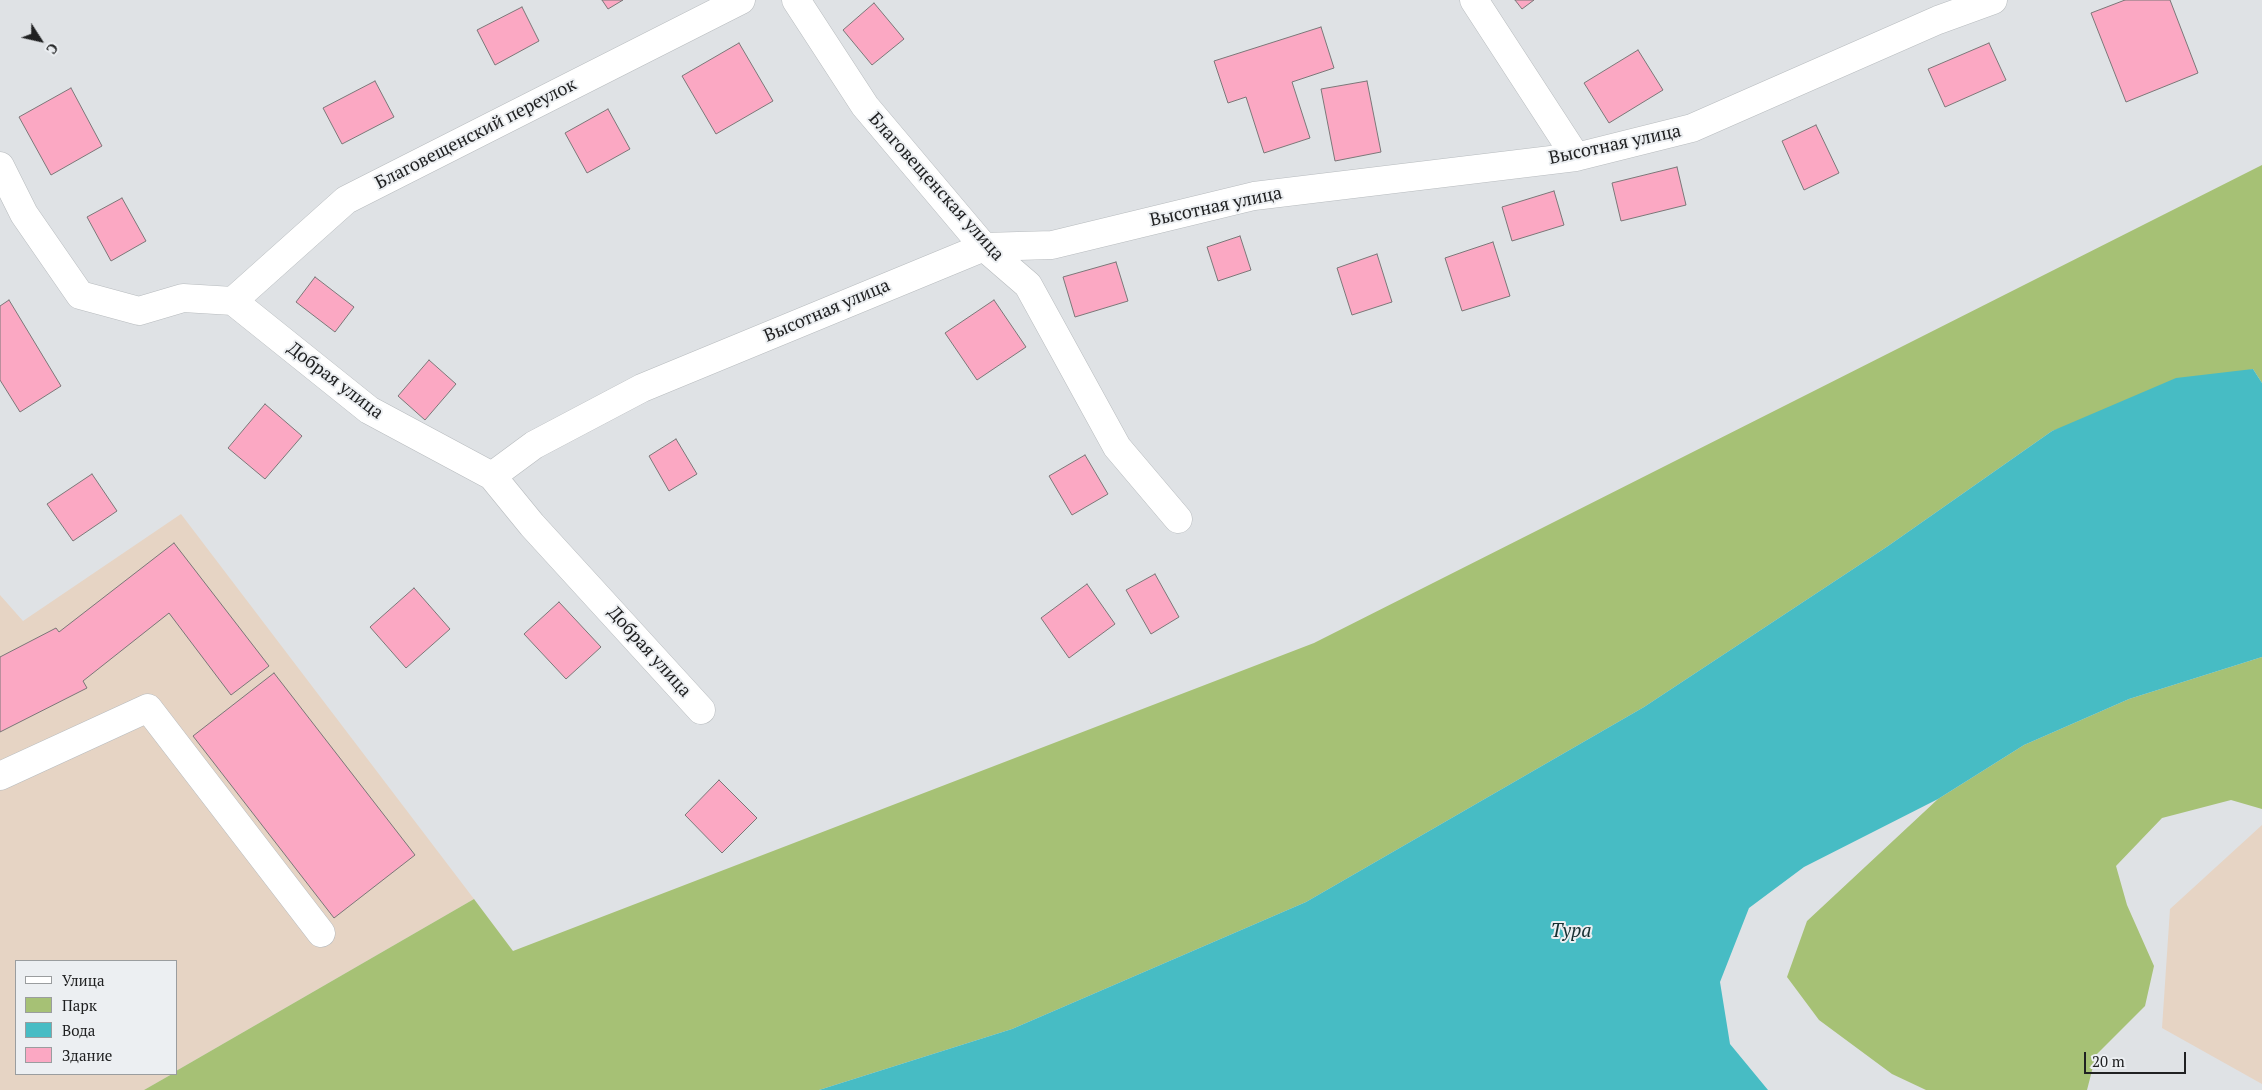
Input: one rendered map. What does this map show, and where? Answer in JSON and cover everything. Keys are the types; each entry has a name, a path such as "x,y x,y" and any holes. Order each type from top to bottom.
{"street":[{"name":"Благовещенский переулок","path":"233,301 346,200 741,0"},
{"name":"Благовещенская улица","path":"796,0 864,106 984,247 1028,285 1117,447 1178,519"},
{"path":"1474,0 1576,157"},
{"name":"Высотная улица","path":"492,476 534,445 642,388 984,247 1052,245 1254,196 1576,157 1692,128 1938,20 1993,0"},
{"path":"0,166 24,214 80,294 139,310 183,298 233,301"},
{"name":"Добрая улица","path":"233,301 369,410 492,476 532,525 701,710"},
{"path":"0,776 148,708 322,933"}],"shaded area":[{"path":"181,514 474,899 178,1070 178,960 15,960 15,1075 170,1075 144,1090 0,1090 0,595 23,621"},
{"path":"2262,825 2262,1084 2162,1028 2170,909"}],"green space":[{"path":"2262,165 2262,383 2253,369 2052,431 1888,546 1644,707 1306,902 1012,1029 819,1090 144,1090 170,1075 178,1075 178,1070 474,899 513,951 1314,643"},
{"path":"2262,657 2262,809 2231,800 2162,818 2116,866 2127,905 2154,966 2145,1006 2096,1055 2087,1090 1926,1090 1892,1074 1819,1020 1787,977 1807,921 1938,799 2024,745 2129,699"}],"water":[{"name":"Тура","path":"2253,369 2262,383 2262,657 2129,699 2024,745 1938,799 1804,867 1749,908 1720,982 1730,1044 1768,1090 819,1090 1012,1029 1306,902 1644,707 1888,546 2052,431 2176,378"}],"building":[{"path":"602,0 623,0 608,9"},
{"path":"1515,0 1534,0 1522,9"},
{"path":"2125,0 2170,0 2198,73 2126,102 2091,13"},
{"path":"874,3 904,39 872,65 843,30"},
{"path":"522,7 539,41 495,65 477,30"},
{"path":"1321,27 1334,68 1292,82 1310,138 1264,153 1246,97 1228,103 1214,61"},
{"path":"739,43 773,101 716,134 682,76"},
{"path":"1989,43 2006,80 1945,107 1928,69"},
{"path":"1638,50 1663,90 1609,123 1584,83"},
{"path":"375,81 394,117 342,144 323,108"},
{"path":"1367,81 1381,152 1335,161 1321,89"},
{"path":"71,88 102,146 51,175 19,117"},
{"path":"608,109 630,149 587,173 565,133"},
{"path":"1816,125 1839,173 1804,190 1782,141"},
{"path":"1677,167 1686,205 1621,221 1612,183"},
{"path":"1554,191 1564,225 1512,241 1502,207"},
{"path":"122,198 146,241 111,261 87,217"},
{"path":"1240,236 1251,270 1218,281 1207,247"},
{"path":"1493,242 1510,296 1462,311 1445,258"},
{"path":"1377,254 1392,302 1352,315 1337,268"},
{"path":"1116,262 1128,301 1075,317 1063,277"},
{"path":"315,277 354,307 335,332 296,302"},
{"path":"9,300 61,386 20,412 0,380 0,306"},
{"path":"994,300 1026,347 977,380 945,333"},
{"path":"429,360 456,384 425,420 398,396"},
{"path":"265,404 302,436 265,479 228,448"},
{"path":"676,439 697,474 669,491 649,456"},
{"path":"1085,455 1108,494 1072,515 1049,476"},
{"path":"92,474 117,511 73,541 47,504"},
{"path":"174,543 269,666 231,695 169,613 83,681 87,688 0,732 0,657 56,628 59,632"},
{"path":"1155,574 1179,617 1151,634 1126,590"},
{"path":"1087,584 1115,624 1069,658 1041,618"},
{"path":"414,588 450,629 406,668 370,627"},
{"path":"559,602 601,647 566,679 524,634"},
{"path":"274,673 415,855 334,918 193,736"},
{"path":"719,780 757,818 722,853 685,815"}]}
